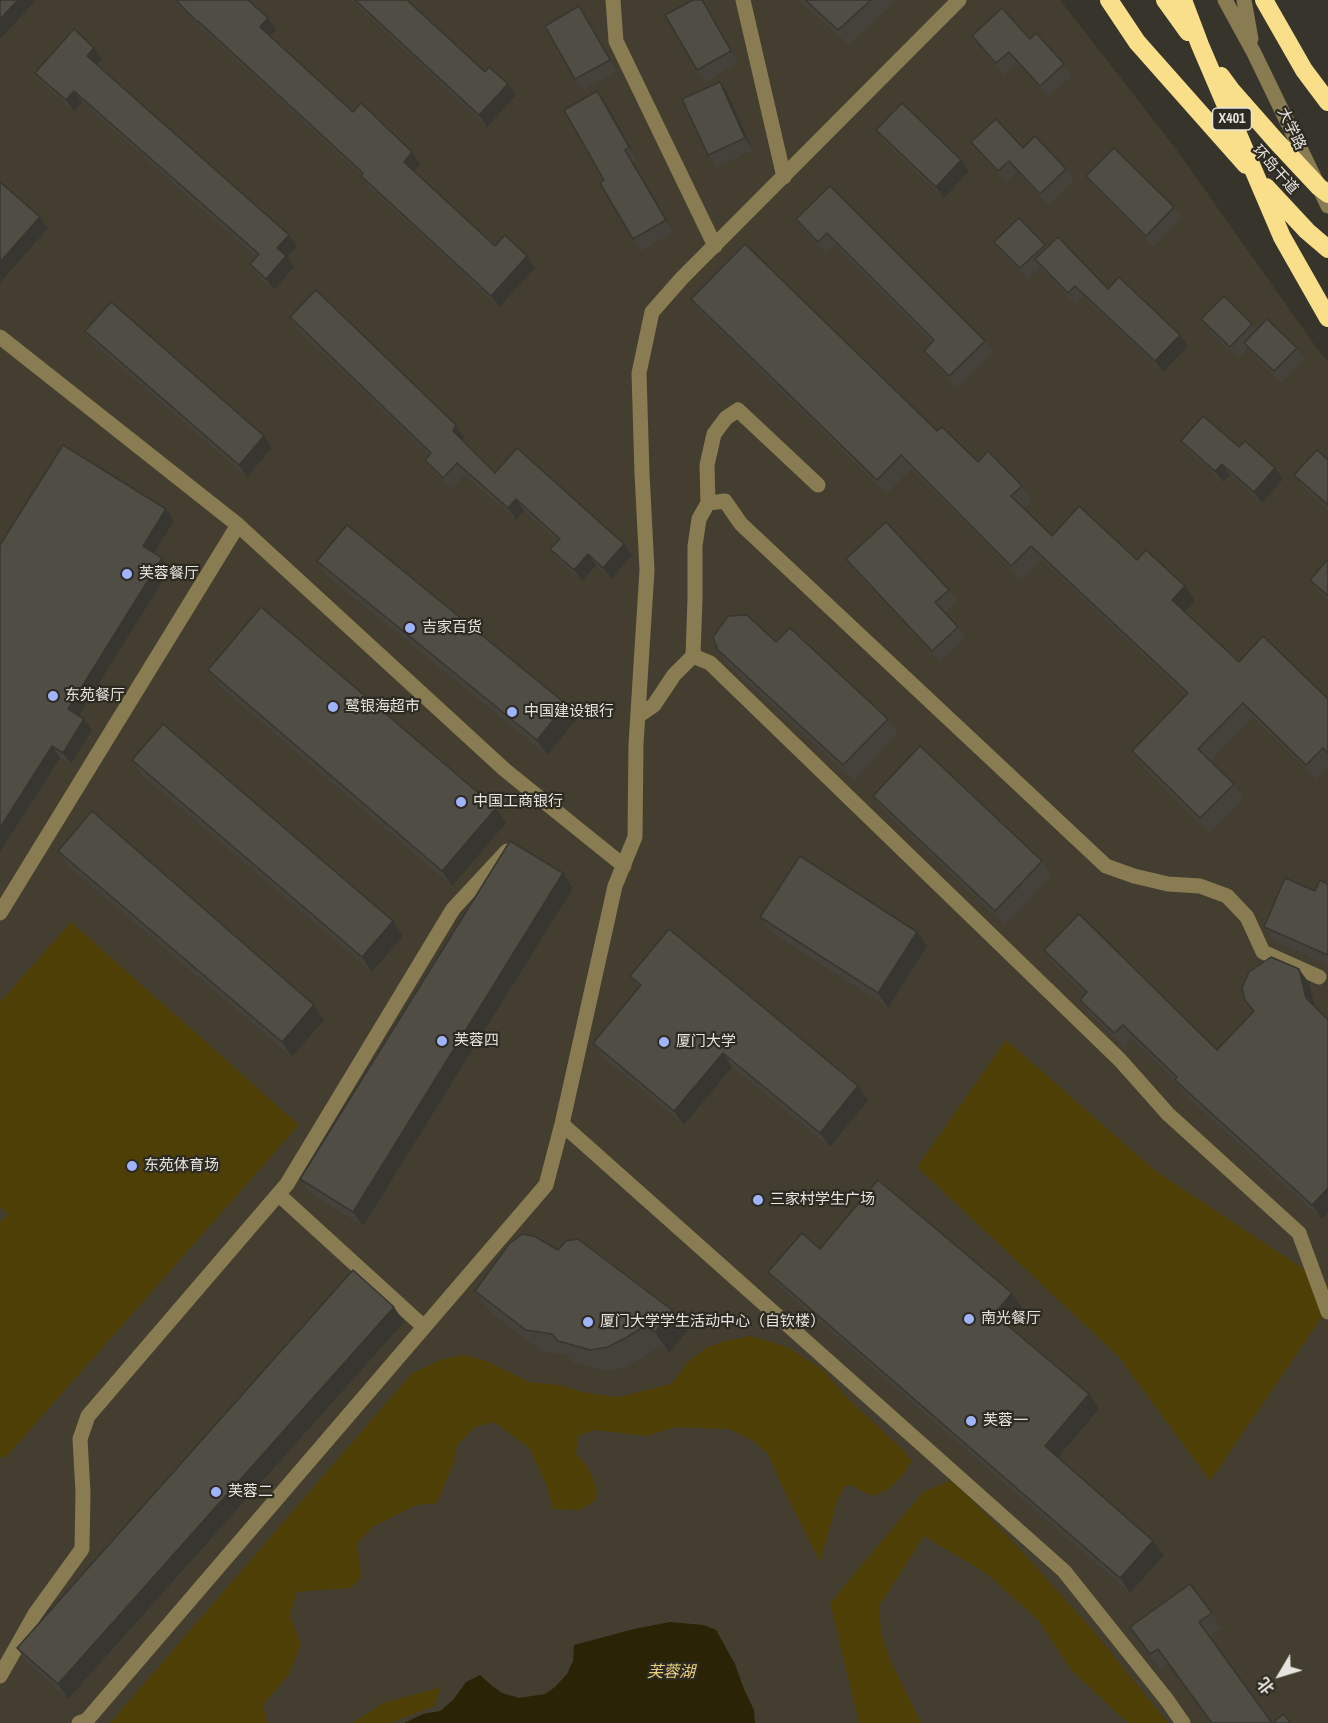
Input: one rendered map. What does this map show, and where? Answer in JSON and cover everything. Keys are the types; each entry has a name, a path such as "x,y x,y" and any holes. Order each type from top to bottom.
{"highway":[{"name":"环岛干道","path":"1109,0 1137,42 1201,116 1307,231 1328,249"},
{"name":"环岛干道","path":"1165,0 1232,91 1319,188 1328,194"},
{"name":"X401","path":"1183,0 1282,237 1328,318"},
{"path":"1264,0 1304,70 1328,102"}],"street":[{"path":"613,0 616,41 715,246"},
{"path":"742,0 784,177"},
{"path":"79,1723 87,1720 546,1185 562,1124 615,886 635,837 638,716 647,570 639,373 652,312 682,278 959,0"},
{"name":"大学路","path":"1225,0 1254,53 1328,206"},
{"name":"大学路","path":"1244,0 1254,53"},
{"path":"0,337 238,525 505,770 624,866"},
{"path":"638,716 654,705 674,675 693,656 695,546 699,519 708,503 707,465 714,434 726,418 738,410 818,485"},
{"path":"708,503 725,501 741,524 1106,866 1168,884 1200,886 1227,896 1247,917 1263,952 1318,977"},
{"path":"0,913 238,525"},
{"path":"693,656 710,663 1120,1060 1168,1114 1299,1233 1328,1312"},
{"path":"0,1676 35,1614 82,1549 83,1492 80,1439 88,1416 287,1184 453,909 507,851"},
{"path":"562,1124 1064,1570 1184,1723"},
{"path":"278,1194 424,1328"}],"shaded area":[{"name":"厦门大学","path":"0,0 1060,0 1176,149 1328,361 1328,1723 0,1723"},
{"name":"东苑体育场","path":"71,922 299,1125 4,1459 0,1456 0,1223 8,1214 0,1207 0,1002"},
{"path":"1006,1040 1154,1170 1328,1285 1328,1308 1210,1481 1118,1356 917,1167"},
{"path":"751,1336 787,1347 822,1369 849,1400 912,1461 889,1489 872,1496 855,1487 845,1485 837,1501 820,1562 768,1454 753,1441 729,1429 676,1427 646,1436 593,1430 578,1436 576,1453 588,1468 597,1488 596,1500 579,1510 553,1509 547,1487 530,1449 494,1422 475,1427 456,1447 454,1462 437,1503 417,1505 373,1527 357,1543 361,1578 350,1588 296,1592 290,1616 301,1644 289,1674 263,1705 267,1723 110,1723 412,1373 443,1359 464,1355 486,1361 529,1382 559,1385 586,1393 618,1397 671,1384 688,1362 706,1348 725,1341"},
{"path":"952,1480 1019,1548 1095,1633 1168,1723 1128,1723 1072,1671 1038,1620 987,1574 924,1536 879,1606 881,1631 889,1658 921,1723 859,1723 830,1603 923,1492"},
{"path":"441,1687 434,1706 390,1723 352,1723 383,1703"}],"water":[{"name":"芙蓉湖","path":"670,1622 703,1625 716,1630 735,1664 754,1710 755,1723 404,1723 423,1714 440,1711 453,1700 466,1682 480,1675 502,1693 519,1698 545,1694 567,1674 573,1661 574,1645"}],"building":[{"path":"0,0 18,0 0,19"},
{"path":"176,0 248,0 268,18 260,27 353,112 361,103 412,152 404,162 495,246 505,235 527,256 491,296 361,176 363,173 197,22"},
{"path":"355,0 407,0 485,72 489,67 508,84 479,115"},
{"path":"693,0 702,0 731,51 697,70 665,15"},
{"path":"805,0 871,0 838,30"},
{"path":"579,6 610,60 575,79 545,26"},
{"path":"1002,8 1030,39 1036,33 1064,64 1040,86 1009,52 996,63 972,36"},
{"path":"74,29 94,48 87,56 289,235 277,248 286,256 266,279 250,264 259,254 74,91 66,100 35,73"},
{"path":"720,82 745,138 708,155 682,99"},
{"path":"597,91 629,147 625,150 666,220 633,239 600,183 604,180 564,110"},
{"path":"902,103 961,160 936,187 876,130"},
{"path":"996,119 1023,148 1035,136 1066,169 1040,194 1009,161 998,171 971,142"},
{"path":"1114,148 1174,207 1146,236 1086,176"},
{"path":"0,182 40,217 0,262"},
{"path":"830,186 985,341 949,376 924,351 934,340 827,233 818,242 796,219"},
{"path":"1019,218 1045,245 1020,268 994,242"},
{"path":"1058,237 1108,289 1119,277 1180,335 1155,361 1075,286 1068,293 1035,259"},
{"path":"745,244 937,431 942,427 978,462 988,451 1022,486 1011,496 1052,536 1079,506 1137,560 1146,550 1185,586 1172,600 1239,662 1263,636 1328,699 1328,753 1323,748 1306,765 1243,703 1198,749 1234,784 1200,818 1132,751 1188,693 1031,546 1011,566 901,455 877,480 691,299"},
{"path":"316,290 456,425 453,431 495,473 517,448 624,544 603,568 588,554 574,570 550,549 560,539 516,499 508,508 457,463 443,478 425,460 431,453 290,317"},
{"path":"1224,296 1252,324 1230,347 1201,319"},
{"path":"111,302 264,436 239,465 85,331"},
{"path":"1267,319 1297,348 1274,371 1244,343"},
{"path":"1203,416 1239,447 1245,441 1275,468 1254,492 1222,464 1215,471 1181,441"},
{"path":"63,445 166,509 143,546 162,558 68,709 84,719 63,753 52,746 0,828 0,545"},
{"path":"1317,450 1328,460 1328,505 1294,475"},
{"path":"886,522 949,590 935,602 958,627 932,651 846,559"},
{"path":"347,525 566,704 537,740 317,561"},
{"path":"1328,559 1328,596 1310,580"},
{"path":"261,607 496,808 442,871 208,670"},
{"path":"747,615 776,642 790,628 888,719 843,765 718,650 713,637 728,616"},
{"path":"163,724 393,921 362,957 132,760"},
{"path":"920,746 1042,861 995,911 873,796"},
{"path":"92,811 314,1005 282,1042 58,851"},
{"name":"芙蓉四","path":"510,841 563,873 353,1212 300,1179"},
{"path":"800,856 917,932 878,993 760,917"},
{"path":"1285,878 1315,891 1320,880 1328,884 1328,955 1264,927"},
{"path":"1079,914 1217,1050 1254,1011 1245,1000 1242,988 1249,972 1271,957 1299,969 1306,998 1328,1020 1328,1188 1312,1205 1175,1080 1177,1077 1123,1025 1114,1033 1080,1000 1087,992 1044,950"},
{"path":"669,929 858,1086 820,1133 723,1053 674,1111 593,1043 641,985 630,976"},
{"path":"878,1180 1012,1293 994,1314 1089,1394 1045,1446 1153,1541 1120,1578 768,1272 802,1233 820,1249"},
{"name":"厦门大学学生活动中心（自钦楼）","path":"522,1234 534,1236 558,1250 566,1241 578,1239 672,1310 655,1332 646,1325 608,1347 590,1350 558,1341 552,1334 526,1330 475,1291 509,1244"},
{"name":"芙蓉二","path":"353,1270 394,1307 58,1684 17,1648"},
{"path":"1190,1584 1212,1613 1199,1622 1272,1723 1212,1723 1158,1649 1150,1654 1130,1627"},
{"path":"1284,1714 1290,1723 1272,1723"}],"place":[{"name":"芙蓉餐厅","path":"127,574"},
{"name":"吉家百货","path":"410,628"},
{"name":"东苑餐厅","path":"53,696"},
{"name":"鹭银海超市","path":"333,707"},
{"name":"中国建设银行","path":"512,712"},
{"name":"中国工商银行","path":"461,802"},
{"name":"芙蓉四","path":"442,1041"},
{"name":"厦门大学","path":"664,1042"},
{"name":"东苑体育场","path":"132,1166"},
{"name":"三家村学生广场","path":"758,1200"},
{"name":"南光餐厅","path":"969,1319"},
{"name":"厦门大学学生活动中心（自钦楼）","path":"588,1322"},
{"name":"芙蓉一","path":"971,1421"},
{"name":"芙蓉二","path":"216,1492"}]}
